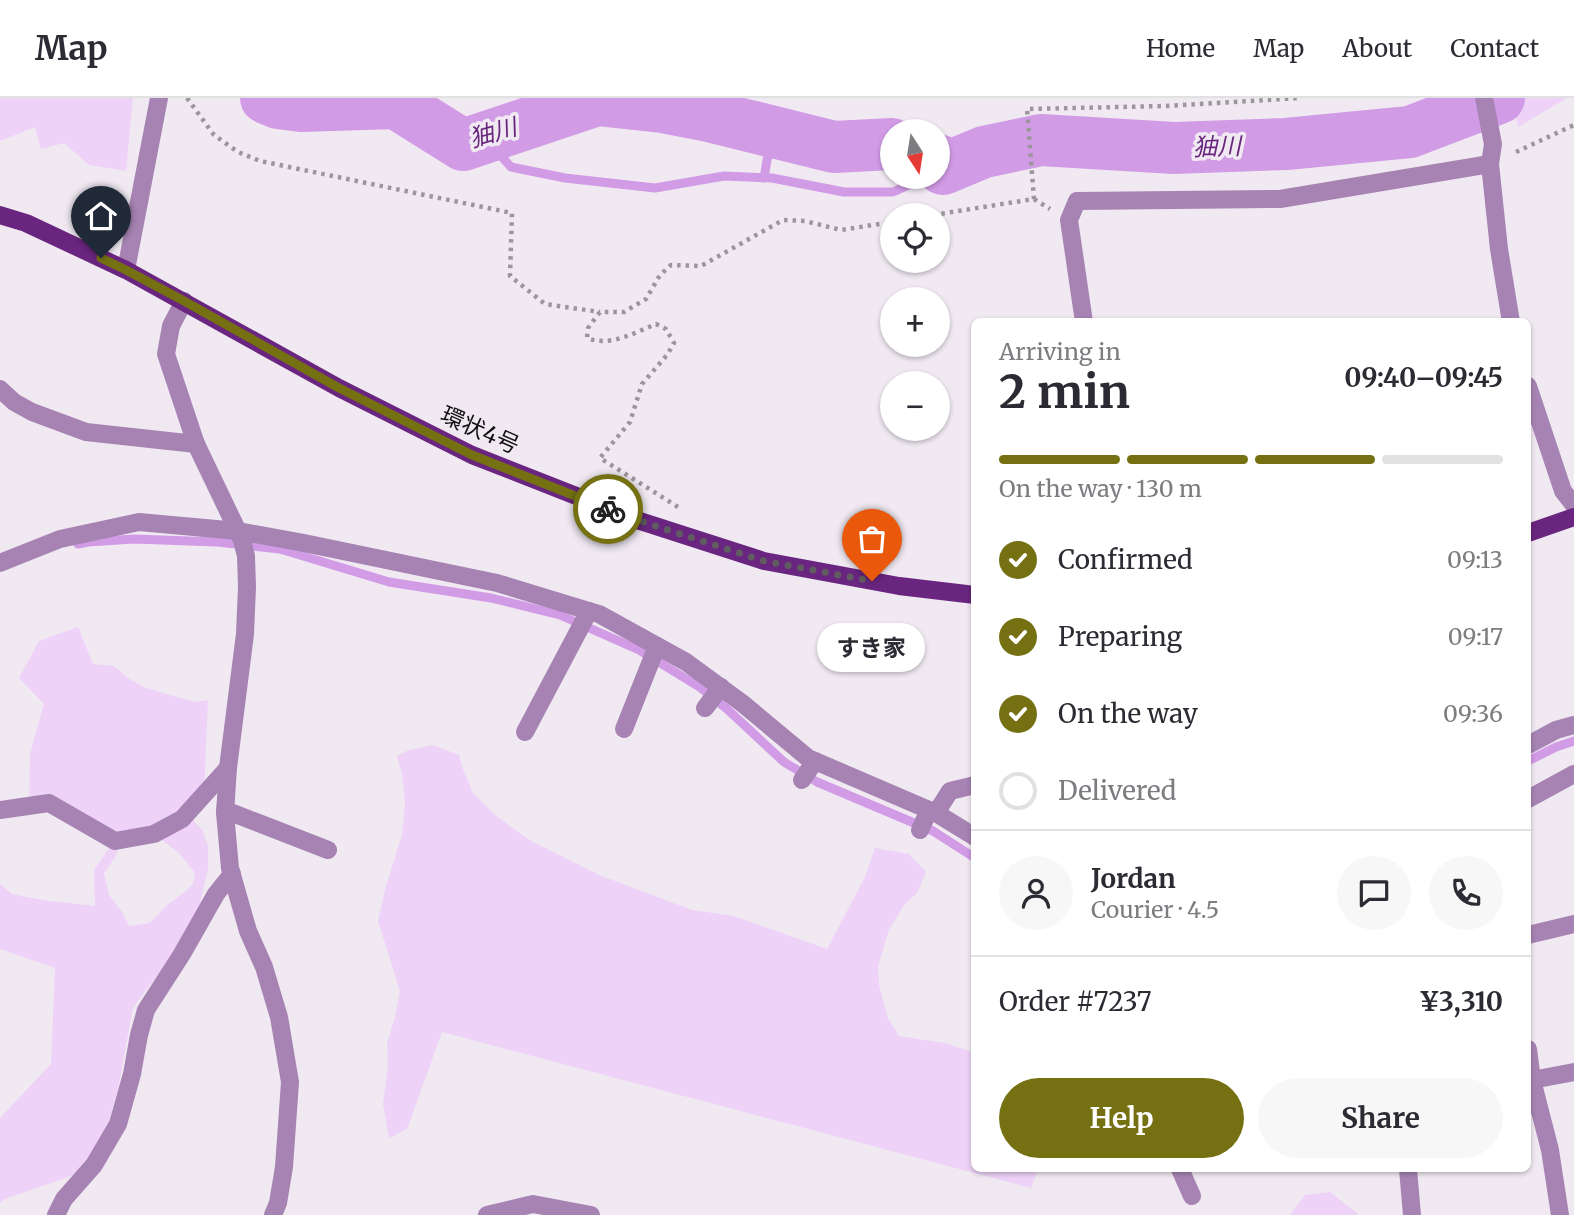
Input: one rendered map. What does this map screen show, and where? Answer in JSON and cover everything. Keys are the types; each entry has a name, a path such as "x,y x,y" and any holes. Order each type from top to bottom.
{"main road":[{"name":"環状4号","path":"0,215 26,223 126,270 339,388 472,455 640,521 764,561 899,586 971,595"},
{"path":"1531,532 1574,517"}],"street":[{"path":"126,270 159,98"},
{"path":"1484,98 1493,144 1490,164 1499,250 1510,318"},
{"path":"1083,318 1069,220 1077,201 1280,199 1490,164"},
{"path":"184,301 170,326 166,354 195,444 242,542 247,587 246,634 225,810 232,874 248,931 264,967 279,1017 290,1082 284,1167 274,1215"},
{"path":"0,389 14,402 32,412 86,432 195,444"},
{"path":"1531,395 1563,491 1574,505"},
{"path":"0,563 60,539 139,523 242,542 304,543 497,583 587,615 599,614 686,662 814,762 931,811 971,835"},
{"path":"524,732 587,615"},
{"path":"624,729 657,647"},
{"path":"705,708 720,688"},
{"path":"1531,743 1556,730 1574,725"},
{"path":"802,780 814,762"},
{"path":"0,810 49,803 115,841 154,834 182,819 228,768"},
{"path":"1531,797 1574,774"},
{"path":"920,830 931,811 950,791 971,786"},
{"path":"225,810 328,850"},
{"path":"56,1215 64,1199 94,1165 118,1124 146,1010 216,894 232,874"},
{"path":"1531,935 1574,924"},
{"path":"1531,1072 1550,1150 1560,1215"},
{"path":"1532,1080 1574,1072"},
{"path":"1181,1172 1192,1196"},
{"path":"1408,1172 1412,1215"},
{"path":"487,1215 533,1203 591,1215"}],"path":[{"path":"187,98 214,135 238,152 260,161 512,213 510,276 545,304 600,313 624,312 646,299 660,275 671,265 701,266 783,220 805,221 841,230 880,224"},
{"path":"950,212 1034,199 1027,109 1166,106 1299,98"},
{"path":"1490,164 1574,125"},
{"path":"600,313 588,328 587,338 596,342 617,340 656,324 666,329 674,343 642,384 630,422 600,458 682,509"}],"shaded area":[{"path":"0,98 133,98 126,171 89,165 64,143 41,149 35,127 0,141"},
{"path":"1512,98 1567,98 1518,127"},
{"path":"78,627 93,664 114,666 146,688 195,702 208,700 204,794 192,819 203,831 208,846 208,869 198,912 174,957 133,1008 118,1089 106,1131 77,1174 0,1203 0,1118 51,1064 55,968 0,949 0,884 12,894 95,906 94,870 114,841 49,803 29,806 30,754 44,704 19,678 39,641","holes":["154,834 179,853 195,873 193,884 150,923 129,926 109,895 104,873 122,840"]},
{"path":"433,745 459,755 473,793 494,814 529,840 599,875 692,910 734,916 827,949 865,877 875,848 909,854 926,872 917,893 904,905 889,930 878,966 879,985 888,1018 899,1036 945,1043 971,1052 971,1172 1037,1172 1031,1188 442,1032 407,1129 389,1138 383,1104 388,1067 387,1043 400,991 378,921 402,835 405,803 397,756 409,750"},
{"path":"1330,1192 1359,1215 1290,1215 1305,1195"}],"waterway":[{"name":"㹨川","path":"266,98 278,103 301,106 396,103 463,145 597,100 662,107 709,116 834,147 880,145"},
{"name":"㹨川","path":"950,166 984,152 1041,140 1174,148 1286,144 1410,132 1499,98"},
{"path":"764,178 772,131"},
{"path":"484,137 511,167 565,178 655,188 724,176 772,178 844,192 893,192 900,189"},
{"path":"78,544 134,539 217,542 280,549 389,582 491,598 560,615 639,650 701,688 784,762 817,782 933,831 971,855"},
{"path":"1531,760 1574,741"}],"way so far":[{"path":"608,509 764,561 872,581"}],"place":[{"name":"すき家","path":"872,581"}],"route":[{"path":"101,258 339,388 472,455 608,509"}]}
